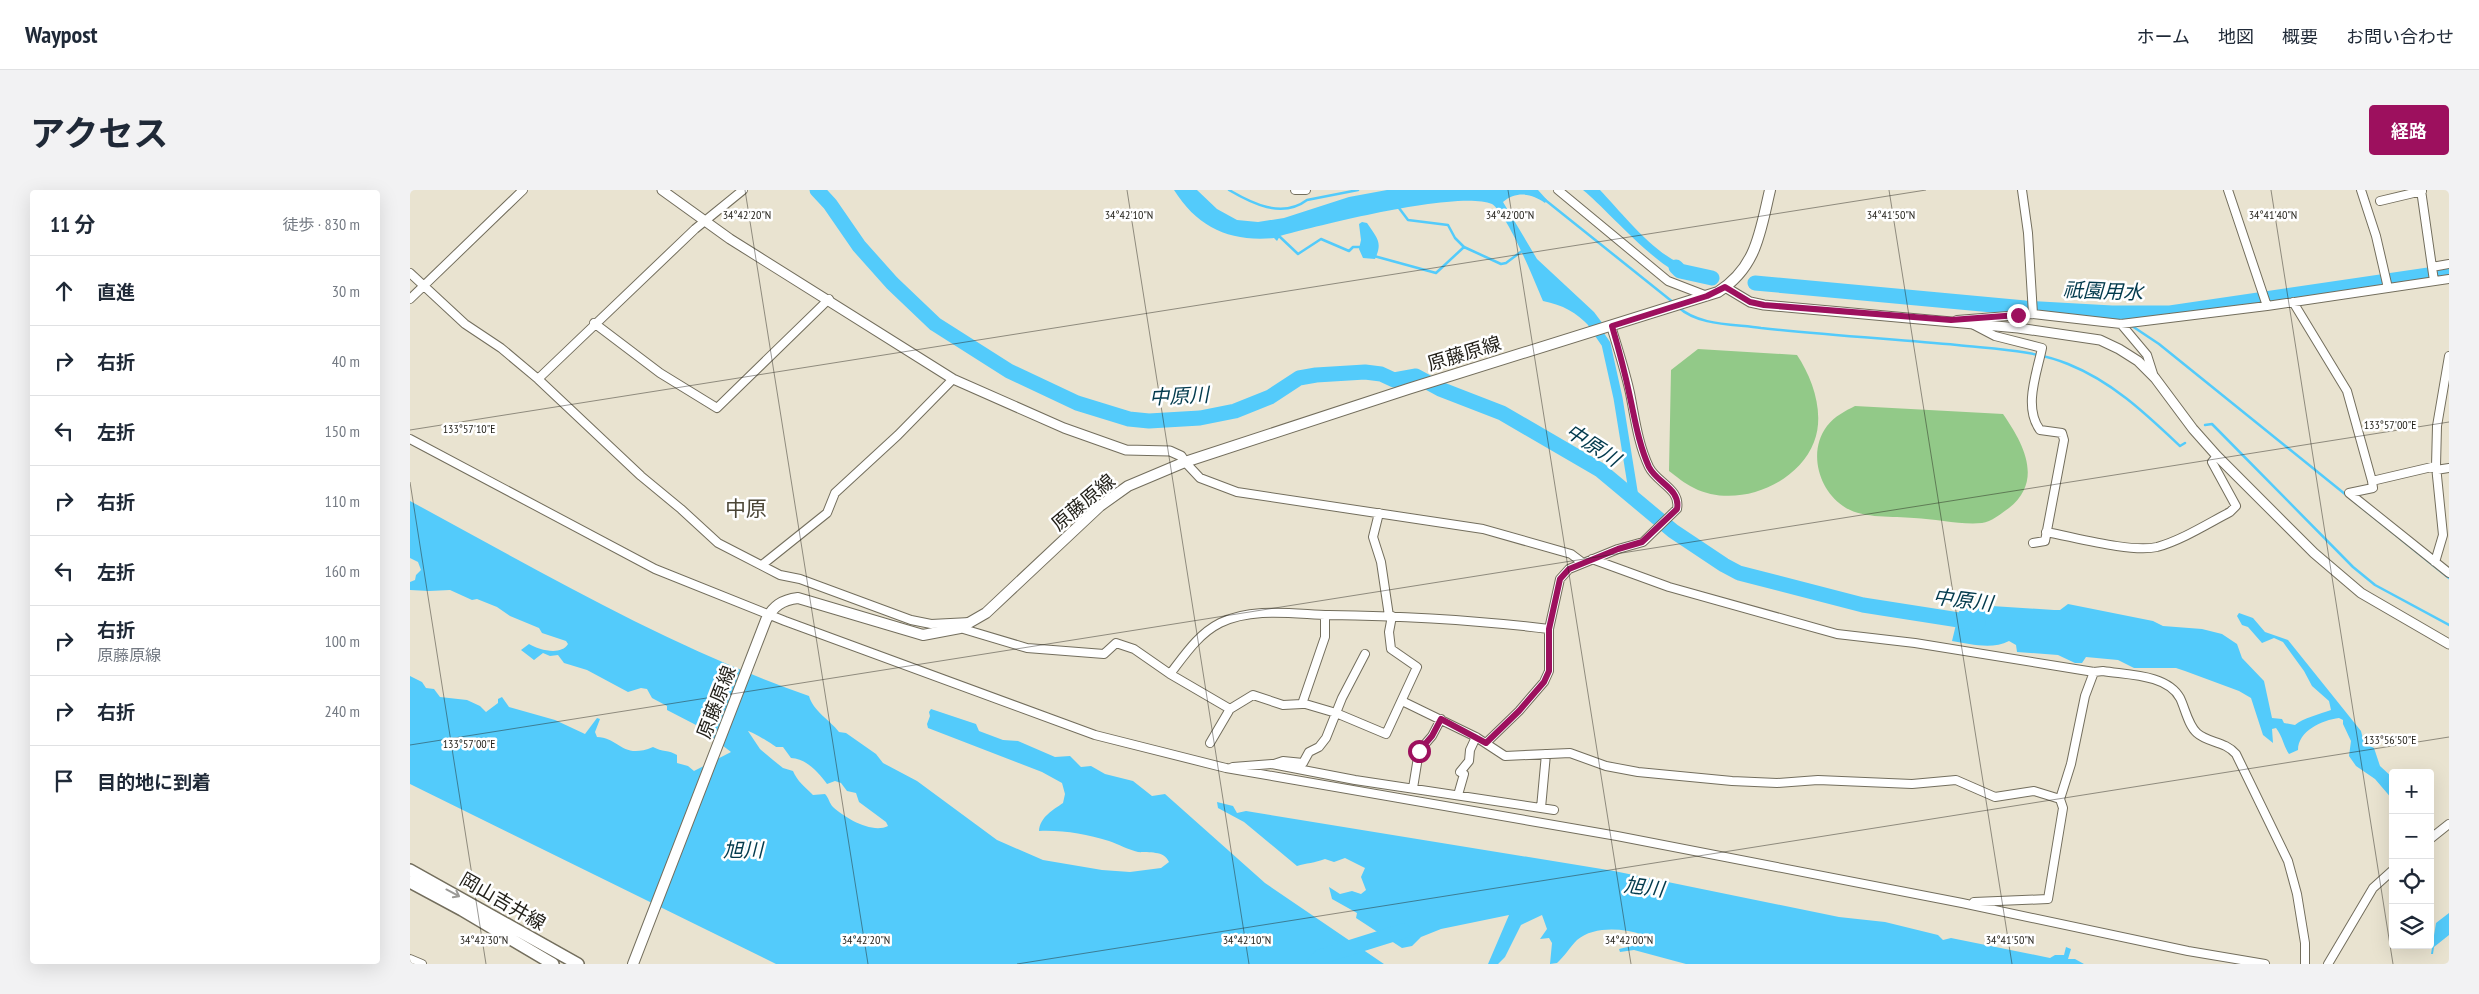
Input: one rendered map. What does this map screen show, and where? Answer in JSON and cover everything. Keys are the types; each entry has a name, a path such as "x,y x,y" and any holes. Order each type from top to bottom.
{"main road":[{"name":"原藤原線","path":"633,964 767,617 777,604 798,598 923,635 960,628 975,622 1115,494 1142,478 1185,462 1408,389 1677,306 1707,296 1725,287 1743,272 1752,254 1770,190"},
{"name":"岡山吉井線","path":"410,870 578,964"},
{"name":"岡山吉井線","path":"410,882 554,964"}],"street":[{"path":"410,299 523,190"},
{"path":"662,190 745,249 829,299 952,379 1064,428 1126,450 1170,451 1181,456 1200,478 1236,492 1483,530 1572,554 1583,563"},
{"path":"538,379 558,362 594,323 706,220 743,190"},
{"path":"1295,190 1306,190"},
{"path":"1558,190 1668,281 1707,296"},
{"path":"2022,190 2028,233 2033,310"},
{"path":"2228,190 2267,302"},
{"path":"2361,190 2388,284"},
{"path":"2380,201 2421,191 2433,274"},
{"path":"1951,320 2033,310 2126,323 2267,302 2293,302 2433,274 2449,264"},
{"path":"410,273 465,324 501,348 538,379 640,476 682,508 718,543 762,564 780,575 800,579 911,620 931,624 975,622"},
{"path":"2433,274 2449,280"},
{"path":"1725,287 1750,302 1764,305 1951,320 2100,340 2119,349 2138,362 2155,378 2193,429 2218,456 2339,575 2361,593 2449,644"},
{"path":"594,323 653,368 717,408 829,299"},
{"path":"2293,302 2347,391 2373,488 2349,493 2449,573"},
{"path":"1966,322 1995,336 2042,348 2031,402 2040,430 2062,433 2064,440 2045,541 2033,543"},
{"path":"2126,323 2147,355 2155,378"},
{"path":"1486,743 1519,711 1544,682 1549,671 1549,629 1560,579 1569,569 1642,542 1677,509 1676,494 1657,479 1649,468 1640,442 1623,364 1608,328"},
{"path":"2435,562 2443,534 2436,468 2437,426 2449,356"},
{"path":"762,564 827,513 835,493 898,435 952,379"},
{"path":"410,439 655,569 767,617 1095,735 1226,768 1617,836 1962,902 2188,951 2264,964"},
{"path":"2046,532 2135,548 2156,547 2182,536 2230,512 2236,506 2212,462 2218,456"},
{"path":"2372,481 2436,468 2449,468"},
{"path":"1210,743 1230,709 1253,696 1283,705 1302,703 1386,734 1417,667 1391,649 1389,632 1391,616 1381,562 1373,537 1378,513"},
{"path":"1592,559 1669,587 1837,634 2094,672 2103,671 2165,682 2179,696 2195,731 2202,736 2227,745 2236,754 2288,861 2297,894 2305,943 2304,964"},
{"path":"1170,674 1207,630 1222,622 1240,616 1280,613 1391,616 1457,619 1549,629"},
{"path":"1302,703 1325,637 1325,615"},
{"path":"960,628 1027,648 1048,651 1104,654 1116,644 1134,649 1170,674 1230,709"},
{"path":"1226,768 1272,764 1282,761 1304,763 1309,752 1319,747 1326,738 1365,654"},
{"path":"1962,902 2048,899 2063,808 2060,799 2071,764 2085,696 2094,672"},
{"path":"1402,701 1476,737 1505,756 1570,753 1606,766 1663,776 1777,783 1818,780 1912,784 1956,780 1995,797 2034,791 2060,799"},
{"path":"1413,788 1419,751 1432,736 1441,719"},
{"path":"1458,795 1464,774 1460,772 1469,761 1470,750 1476,737"},
{"path":"1541,808 1546,754"},
{"path":"1272,764 1355,780 1554,810"},
{"path":"2434,836 2449,824"},
{"path":"2328,964 2374,888 2389,874"},
{"path":"410,959 422,964"}],"green space":[{"path":"1698,349 1797,355 1808,375 1816,397 1818,420 1814,442 1806,457 1794,471 1763,489 1746,494 1728,496 1710,494 1694,488 1669,471 1671,370"},
{"path":"1855,406 2003,414 2017,437 2027,461 2028,474 2026,486 2020,497 2009,508 1993,519 1982,523 1877,516 1850,510 1834,499 1827,490 1822,480 1817,458 1821,436 1827,426 1844,412"}],"water":[{"path":"1174,190 1197,190 1217,209 1237,220 1258,222 1284,218 1349,197 1387,190 1538,190 1547,200 1545,203 1529,195 1513,196 1503,202 1537,259 1594,312 1603,324 1590,327 1569,310 1543,301 1513,234 1492,204 1475,201 1421,205 1356,217 1299,231 1280,236 1277,241 1274,238 1243,238 1216,230 1194,214"},
{"path":"1583,190 1600,190 1656,248 1668,257 1695,268 1692,277 1680,274 1667,266 1636,241"},
{"path":"1362,222 1367,223 1378,240 1379,248 1375,259 1363,258 1359,249 1361,240 1359,224"},
{"name":"旭川","path":"410,501 556,581 656,631 706,655 809,696 818,711 839,732 846,733 876,754 883,763 917,781 997,840 1043,860 1102,870 1130,872 1161,868 1169,862 1167,858 1160,854 1138,852 1092,836 1066,832 1039,831 1044,818 1063,803 1065,794 1062,783 1042,772 928,728 927,724 931,709 976,724 979,731 1003,740 1018,741 1055,757 1070,756 1081,767 1091,766 1105,774 1133,781 1152,796 1165,794 1265,883 1384,964 776,964 410,784 410,676 422,682 426,688 434,689 440,697 467,700 480,706 486,712 498,703 498,699 502,697 509,707 555,720 585,734 597,718 600,719 595,732 597,737 605,738 628,750 643,750 653,747 671,752 677,755 677,763 688,766 694,771 731,752 696,725 667,710 667,706 652,698 647,689 641,688 628,692 587,670 564,663 558,655 550,656 543,653 534,660 521,650 529,644 544,650 560,650 568,644 566,641 542,633 539,628 510,616 497,607 477,599 472,600 450,590 410,590 410,582 415,580 416,575 421,570 418,562 410,558","holes":["748,731 776,747 783,747 791,758 807,764 827,784 835,781 841,783 847,791 856,793 859,802 886,822 888,826 874,828 859,824 844,816 833,807 825,794 813,795 799,781 793,771 783,768 760,749"]},
{"path":"1961,604 2060,610 2068,604 2153,621 2163,626 2202,629 2222,634 2237,644 2242,658 2264,681 2272,718 2282,719 2284,723 2295,725 2307,718 2331,710 2329,701 2312,686 2304,671 2283,642 2274,638 2262,643 2248,627 2242,625 2237,616 2239,613 2253,618 2265,632 2288,640 2361,731 2364,743 2374,748 2380,766 2389,774 2389,795 2375,779 2356,766 2349,756 2351,741 2343,720 2339,718 2325,721 2306,732 2299,743 2298,750 2289,754 2276,728 2272,729 2273,743 2263,735 2251,698 2239,691 2185,671 2176,668 2134,668 2118,660 2086,657 2082,663 2075,663 2058,655 2017,652 2016,645 2009,641 1988,646 1952,641"},
{"name":"旭川","path":"1217,802 1233,806 1237,813 1246,811 1614,871 1839,917 1885,922 1938,935 1943,940 1951,938 2050,958 2055,955 2064,955 2066,947 2071,949 2068,959 2075,959 2084,964 1686,964 1634,950 1620,952 1619,949 1641,944 1641,934 1625,930 1608,929 1584,935 1577,940 1557,963 1550,964 1552,943 1549,938 1540,939 1547,929 1542,915 1521,925 1505,957 1498,964 1488,964 1509,915 1441,929 1421,937 1412,946 1402,948 1356,918 1357,913 1332,899 1329,887 1340,894 1352,891 1361,894 1366,890 1361,877 1365,868 1345,858 1334,862 1325,859 1297,866 1244,822 1218,808"},
{"path":"2449,913 2449,935 2434,947 2434,935 2436,923"}],"waterway":[{"name":"中原川","path":"817,190 830,204 859,246 892,283 935,324 1009,371 1077,403 1129,419 1149,421 1200,418 1235,411 1270,397 1299,378 1365,372 1381,374 1394,380 1416,376 1440,389 1502,413 1600,470 1673,531 1739,573 1863,605 1978,623"},
{"path":"1229,190 1257,204 1277,209 1297,206 1307,200 1358,190"},
{"path":"1544,199 1674,303"},
{"path":"1396,204 1408,220 1448,225 1455,238 1464,247"},
{"path":"1279,236 1298,254 1321,239 1349,251 1353,247 1361,247"},
{"path":"1374,256 1436,273 1464,247 1501,264 1506,263 1522,251"},
{"name":"祇園用水","path":"1676,267 1680,271 1712,278"},
{"name":"祇園用水","path":"1755,283 2025,308 2112,313 2170,313 2449,272"},
{"path":"1678,307 1696,318 1717,323 1999,349 2055,359 2084,371 2114,389 2180,446 2185,443"},
{"path":"2112,313 2126,322"},
{"path":"1593,325 1606,344 1618,398 1634,497"},
{"path":"2132,326 2159,344 2449,578"},
{"path":"2205,425 2212,424 2353,567 2375,585 2449,625"},
{"name":"旭川","path":"1314,964 1320,957 1403,931"}],"district":[{"name":"中原","path":"746,509"}],"route":[{"path":"1419,751 1432,736 1441,719 1486,743 1519,711 1544,682 1549,671 1549,629 1560,579 1569,569 1618,549 1642,542 1677,509 1676,494 1657,479 1649,468 1640,442 1623,364 1612,326 1707,296 1725,287 1750,302 1764,305 1951,320 2018,315"}]}
